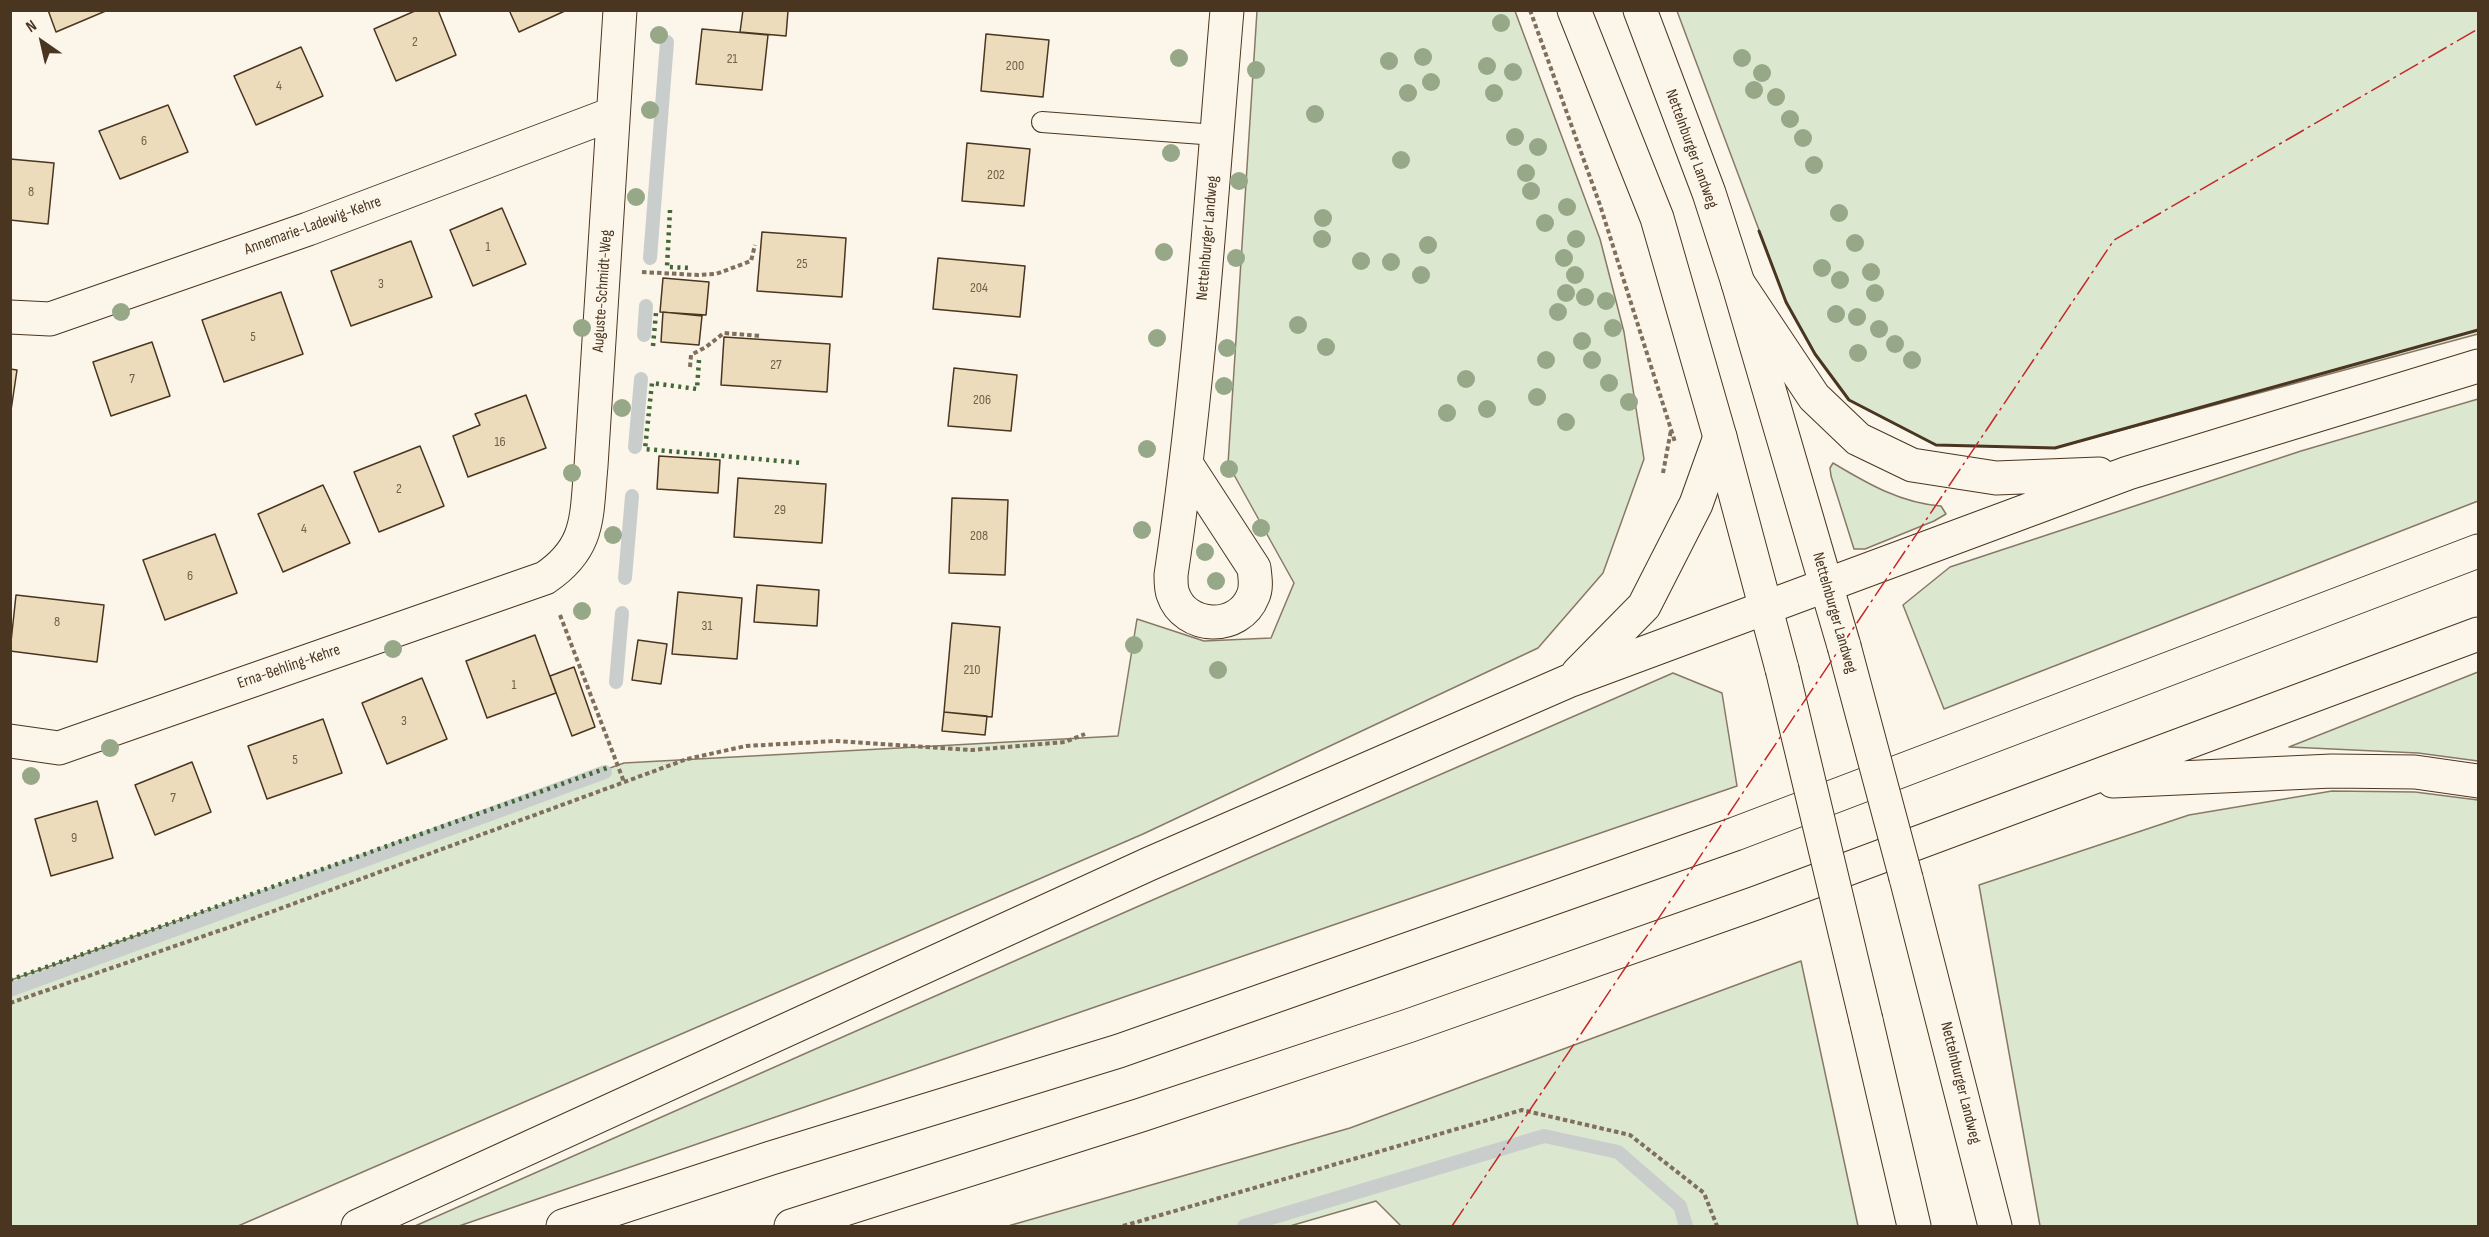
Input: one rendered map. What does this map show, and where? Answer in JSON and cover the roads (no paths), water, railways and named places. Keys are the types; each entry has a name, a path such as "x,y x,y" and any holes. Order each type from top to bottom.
{"main road":[{"name":"Auguste-Schmidt-Weg","path":"554,572 577,549 585,528 620,10"},
{"name":"Nettelnburger Landweg","path":"1187,465 1227,10"},
{"path":"1574,10 1657,218 1720,437 1782,669 1914,1227"},
{"name":"Nettelnburger Landweg","path":"1640,10 1708,193 1738,283 1844,646 1937,995 1995,1227"},
{"name":"Annemarie-Ladewig-Kehre","path":"10,317 50,319 308,228 612,114"},
{"path":"1738,283 1814,397 1858,440 1912,465 1996,478 2128,472"},
{"path":"358,1227 1149,864 1571,680 2128,472 2478,366"},
{"path":"1571,680 1644,606 1696,504 1720,437"},
{"path":"563,1227 771,1158 1119,1051 1724,838 1853,791 2478,551"},
{"name":"Erna-Behling-Kehre","path":"10,741 59,748 554,572"},
{"path":"791,1227 1141,1115 1408,1026 1756,903 2478,634"},
{"path":"2081,783 2332,771 2415,772 2478,781"}],"lane":[{"path":"1042,122 1216,135"}],"waterway":[{"path":"650,258 667,42"},
{"path":"644,335 646,306"},
{"path":"635,447 641,379"},
{"path":"625,578 632,496"},
{"path":"616,682 622,613"},
{"path":"10,990 605,772"},
{"path":"1244,1226 1544,1136 1618,1152 1680,1206 1686,1226"}]}
